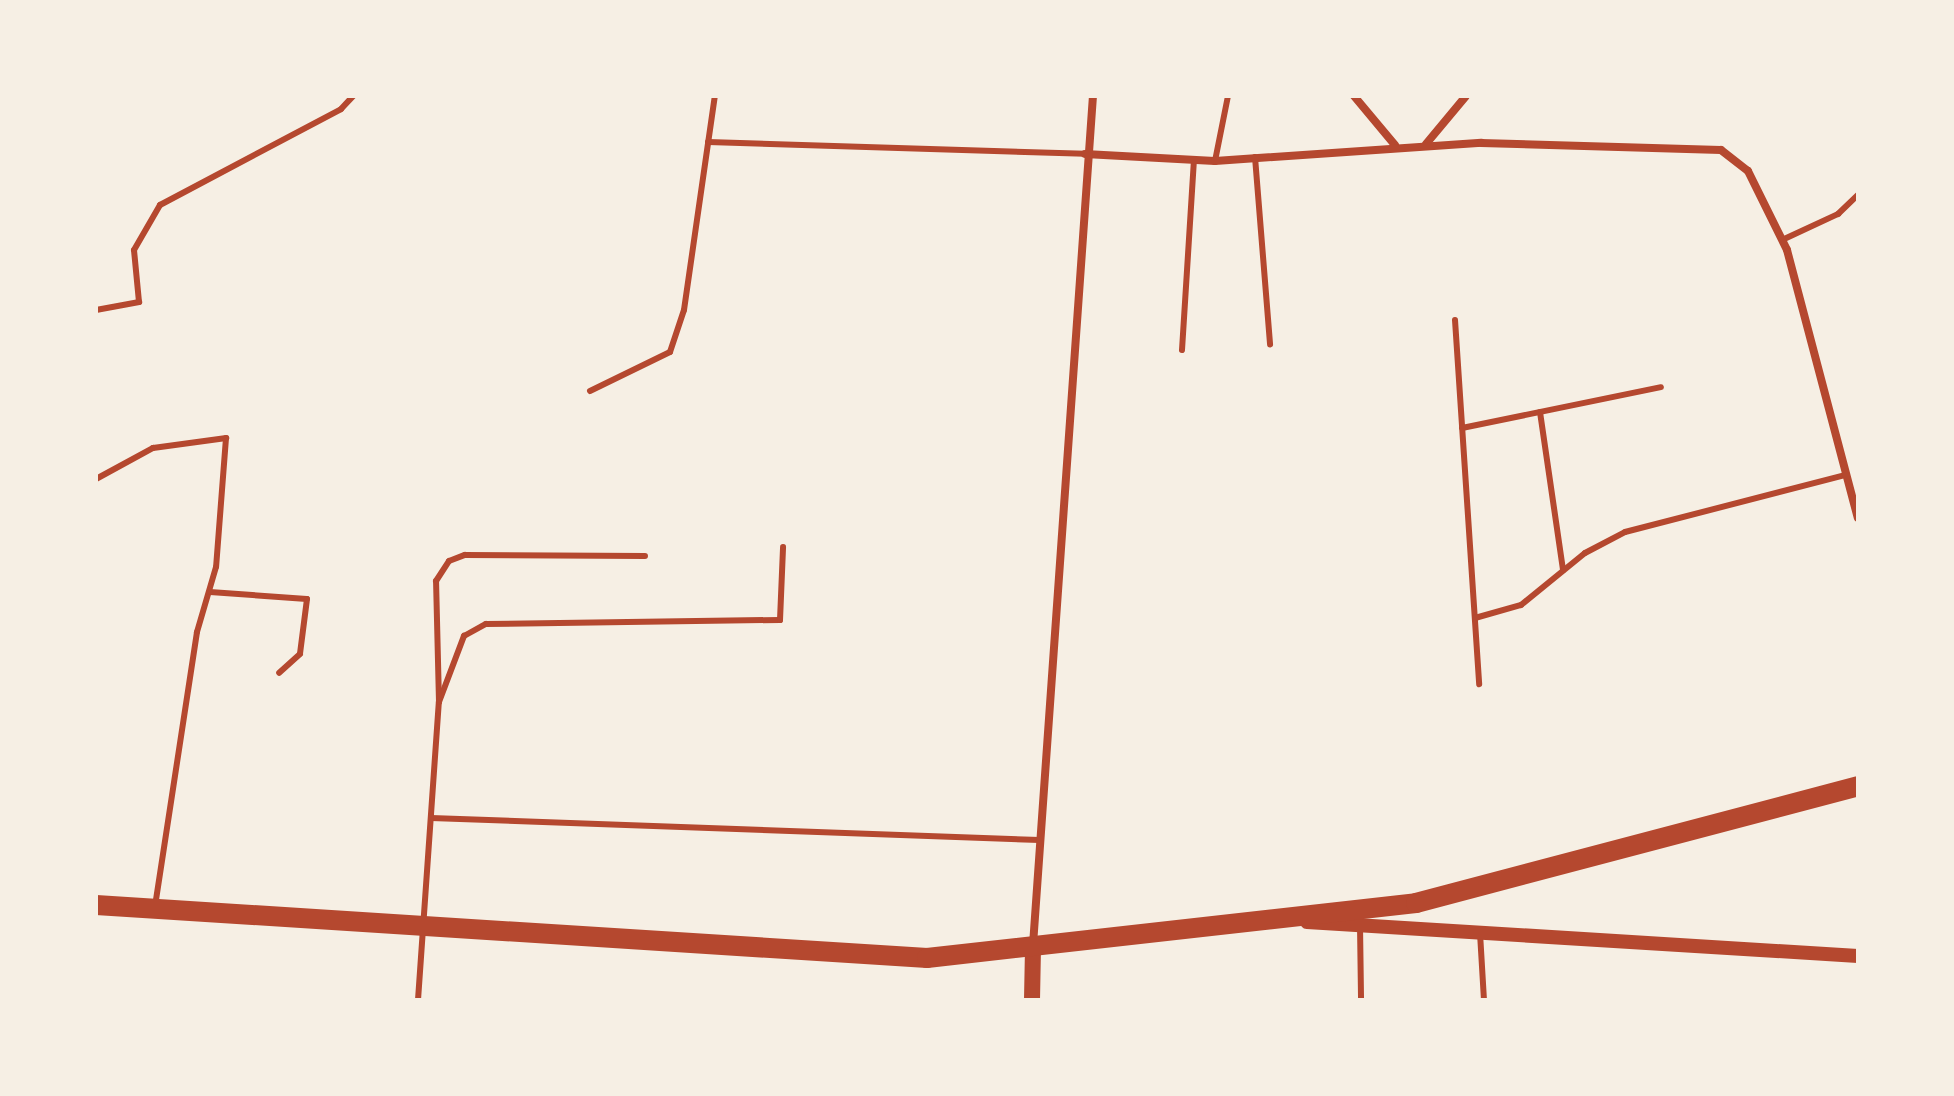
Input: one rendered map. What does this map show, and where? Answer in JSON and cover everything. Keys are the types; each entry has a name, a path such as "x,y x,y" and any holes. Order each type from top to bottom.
{"main road":[{"path":"96,905 927,958 1416,903 1858,786"},
{"path":"1032,1000 1033,946"}],"street":[{"path":"1033,946 1085,154 1093,96"},
{"path":"1354,96 1395,145"},
{"path":"1426,144 1466,96"},
{"path":"1085,154 1215,161 1426,144 1721,150 1748,171 1782,240 1858,518"},
{"path":"1266,919 1858,956"}],"lane":[{"path":"96,310 139,302 134,250 160,205 341,109 353,96"},
{"path":"590,391 670,352 684,310 715,96"},
{"path":"1215,161 1228,96"},
{"path":"708,142 1085,154"},
{"path":"1255,157 1270,344"},
{"path":"1182,350 1194,160"},
{"path":"1782,240 1838,214 1858,195"},
{"path":"1455,320 1479,684"},
{"path":"1462,428 1661,387"},
{"path":"1540,412 1563,571"},
{"path":"96,479 153,448 226,438 210,592 197,632 154,909"},
{"path":"1475,618 1521,605 1563,571 1625,532 1845,475"},
{"path":"1848,487 1858,483"},
{"path":"439,702 464,636 486,624 780,620 783,547"},
{"path":"418,1000 439,702 432,634 436,581 449,561 645,556"},
{"path":"210,592 307,599 300,654 279,673"},
{"path":"431,818 1040,840"},
{"path":"1360,925 1361,1000"},
{"path":"1480,933 1484,1000"}]}
